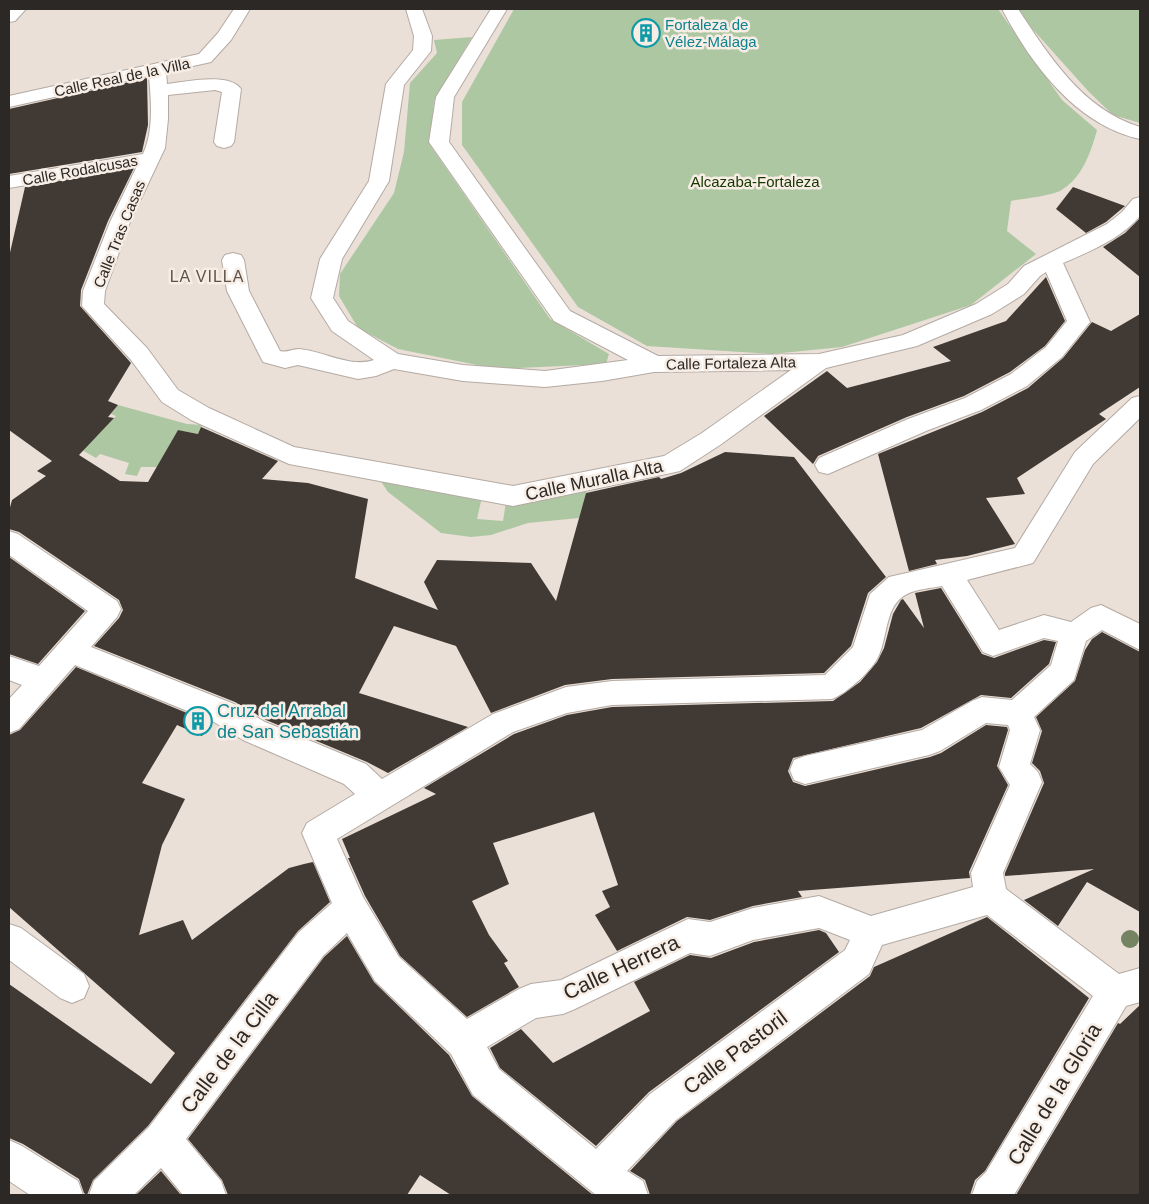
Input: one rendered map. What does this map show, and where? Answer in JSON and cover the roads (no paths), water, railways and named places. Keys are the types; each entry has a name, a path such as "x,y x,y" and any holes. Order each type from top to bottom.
{"street":[{"path":"9,17 18,9"},
{"name":"Calle Real de la Villa","path":"9,101 205,58 225,36 242,9"},
{"path":"414,9 422,36 422,51 395,84 379,181 331,259 322,298 340,326 392,361 463,373 545,379 602,373 654,364"},
{"name":"Calle Fortaleza Alta","path":"499,9 445,97 439,142 562,316 654,364 818,362 909,340 984,309 1016,289 1032,270 1050,260 1073,251 1114,228 1129,216 1140,203"},
{"path":"1010,9 1036,48 1073,94 1089,109 1112,123 1140,133"},
{"name":"Calle Tras Casas","path":"157,70 160,90 158,136 151,158 120,222 94,291 93,306 139,354 170,396 200,414"},
{"path":"160,90 216,84 232,89 224,142"},
{"name":"Calle Rodalcusas","path":"9,182 151,158"},
{"path":"233,260 238,291 272,356 285,360 298,357 358,370 376,368 392,361"},
{"path":"828,466 917,425 973,404 1019,380 1054,352 1079,322 1050,260"},
{"name":"Calle Muralla Alta","path":"200,414 289,455 513,496 671,464 711,439 818,362"},
{"path":"629,1195 598,1174 486,1082 464,1041 388,969 351,908 318,833 503,723 566,700 612,693 832,687 866,653 880,602 900,585 1024,556 1084,458 1140,404"},
{"path":"9,541 107,609 9,720"},
{"path":"949,575 969,610 993,644 1044,626 1074,634"},
{"path":"805,770 929,742 982,710 1018,713 1064,672 1074,634 1101,616 1140,638"},
{"path":"70,651 224,712 254,731 355,774 379,796"},
{"path":"9,668 44,680"},
{"path":"1018,713 1025,730 1014,767 1027,782 987,873 991,898 1128,988"},
{"path":"871,932 991,898"},
{"name":"Calle de la Cilla","path":"108,1195 162,1140 311,944 351,908"},
{"name":"Calle Herrera","path":"464,1041 531,1001 563,997 688,936 710,939 753,924 820,912 871,932"},
{"name":"Calle Pastoril","path":"598,1174 663,1106 857,962 871,932"},
{"path":"9,940 72,986"},
{"name":"Calle de la Gloria","path":"991,1195 1128,988"},
{"path":"162,1140 207,1195"},
{"path":"9,1159 64,1195"}],"place":[{"name":"Fortaleza de Vélez-Málaga","path":"646,33"},
{"name":"Cruz del Arrabal de San Sebastián","path":"198,721"}],"district":[{"name":"LA VILLA","path":"207,276"}],"park label":[{"name":"Alcazaba-Fortaleza","path":"755,181"}]}
